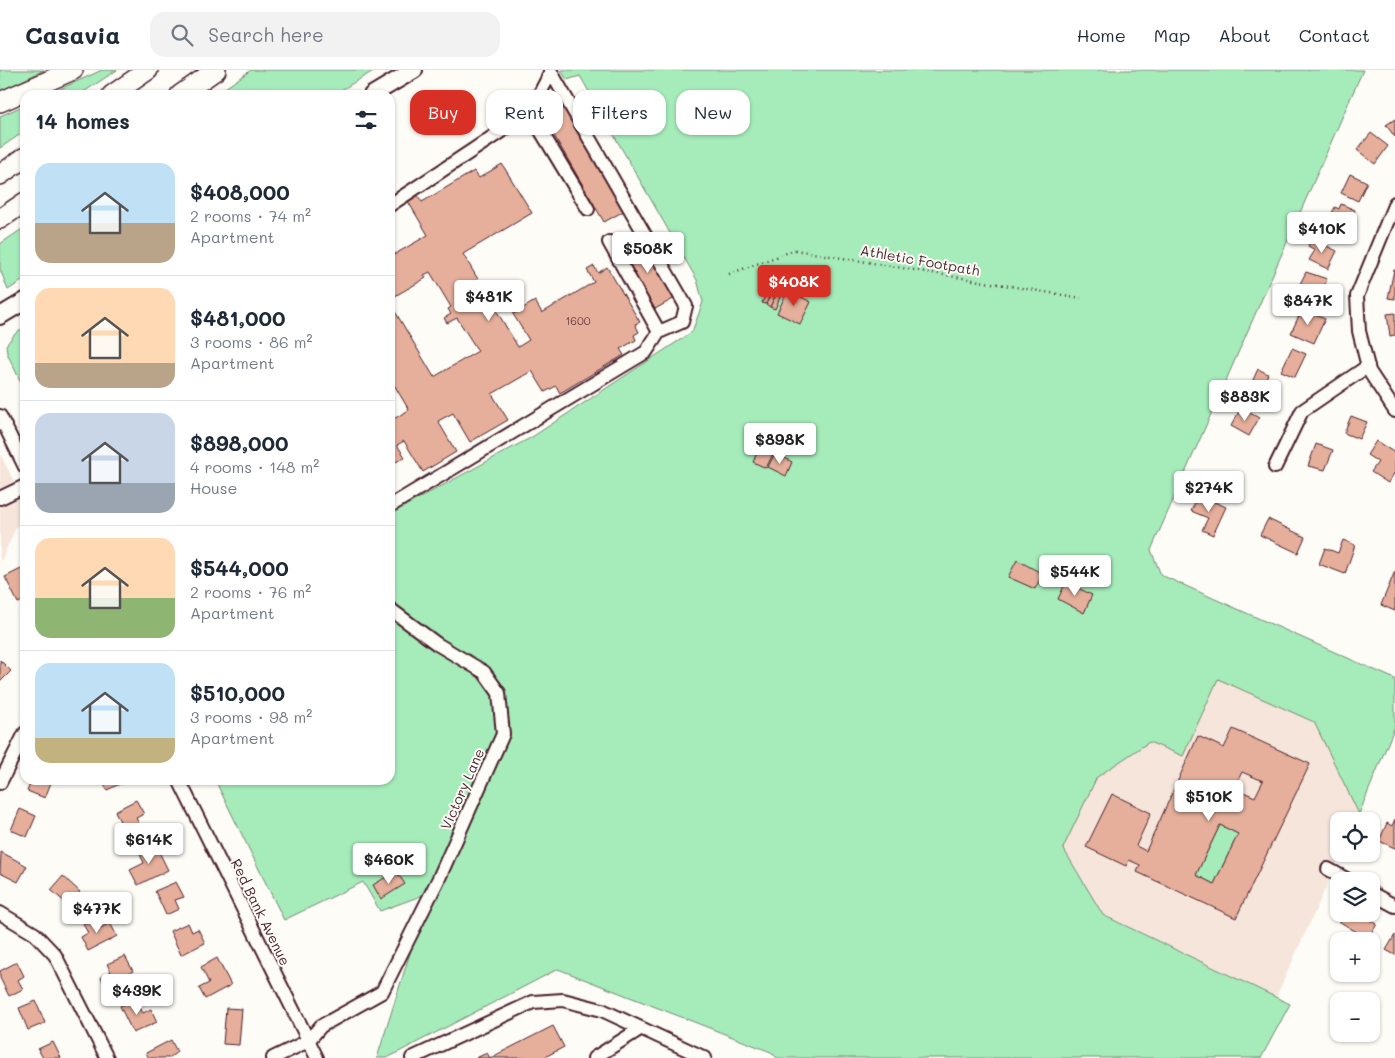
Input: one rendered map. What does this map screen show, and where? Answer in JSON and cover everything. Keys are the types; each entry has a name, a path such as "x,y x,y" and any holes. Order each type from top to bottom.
{"highway":[{"path":"27,90 73,70"},
{"path":"119,90 148,70"},
{"path":"187,90 216,70"},
{"path":"0,102 20,93"},
{"path":"0,175 20,161"},
{"path":"0,219 20,205"}],"main road":[{"path":"380,90 414,70"},
{"path":"0,316 20,304"}],"street":[{"path":"542,90 551,71"},
{"path":"395,503 646,352 659,332 682,322 686,306 551,71"},
{"path":"395,199 495,135"},
{"path":"543,135 588,209"},
{"path":"1395,204 1357,296 1360,331 1368,366 1395,411"},
{"path":"609,242 659,332"},
{"path":"1275,468 1302,412 1368,366"},
{"path":"1,421 20,457"},
{"path":"0,498 20,488"},
{"name":"Victory Lane","path":"272,1058 308,1041 321,1026 377,995 385,987 440,878 503,734 499,693 484,672 437,644 395,613"},
{"path":"0,783 20,743"},
{"name":"Red Bank Avenue","path":"181,785 317,1058"},
{"path":"1328,869 1334,872"},
{"path":"1380,898 1395,906"},
{"path":"0,912 35,934 54,955 107,1058"},
{"path":"412,1058 533,1002 563,1000 602,1010 705,1058"},
{"path":"594,1058 640,1029"}],"path":[{"name":"Athletic Footpath","path":"729,274 795,250 1082,298"}],"shaded area":[{"path":"0,454 20,493 20,519 0,563"},
{"path":"1218,679 1314,722 1358,812 1330,812 1330,862 1337,862 1333,872 1330,872 1330,878 1276,997 1103,914 1063,848 1097,777 1149,742 1183,755"}],"green space":[{"path":"0,70 44,70 0,92"},
{"path":"102,70 117,70 87,90 58,90"},
{"path":"251,70 375,70 341,90 222,90"},
{"path":"561,70 1363,70 1151,550 1161,575 1395,679 1395,726 1360,812 1358,812 1314,722 1218,679 1183,756 1149,742 1097,777 1063,848 1103,915 1290,1004 1261,1058 777,1058 771,1052 558,969 387,1058 377,1058 429,893 380,911 363,882 284,920 217,785 395,785 395,511 532,437 692,332 703,302 697,280 614,135 666,135 666,90 588,90 580,76 567,80"},
{"path":"20,107 20,134 0,148 0,116"},
{"path":"20,230 20,282 8,290 0,269 0,244"},
{"path":"20,330 20,380 7,353 6,345"},
{"path":"1220,825 1238,834 1214,884 1196,875"}],"building":[{"path":"563,106 573,123 573,135 580,135 624,211 604,222 554,135 563,135"},
{"path":"1395,119 1395,137 1386,125"},
{"path":"1371,133 1388,146 1375,164 1357,150"},
{"path":"502,164 532,213 463,254 518,347 529,340 513,314 535,301 542,313 594,282 587,270 594,266 598,273 607,267 640,322 635,324 639,332 634,335 636,340 620,349 624,355 560,393 556,386 545,392 532,371 492,394 508,420 470,442 453,413 438,421 456,452 423,472 404,441 397,445 405,457 395,462 395,418 409,410 395,386 395,311 434,377 478,351 457,318 447,323 444,318 451,314 448,309 451,307 430,272 424,275 426,278 395,296 395,254 428,235 406,198 416,193 422,202 474,171 479,178"},
{"path":"1350,174 1367,182 1358,201 1341,193"},
{"path":"1341,204 1355,210 1346,231 1332,224 1334,221 1329,219 1335,207 1339,209"},
{"path":"1312,239 1337,251 1328,269 1309,260 1315,250 1308,246"},
{"path":"641,240 675,298 655,309 621,251"},
{"path":"1395,270 1395,299 1388,298"},
{"path":"1306,272 1327,279 1319,301 1296,292"},
{"path":"771,282 776,284 766,304 762,303"},
{"path":"776,284 780,286 770,307 766,304"},
{"path":"780,286 784,288 775,309 770,307"},
{"path":"788,290 811,302 800,324 777,313"},
{"path":"1302,309 1325,319 1314,343 1291,333"},
{"path":"1395,313 1395,335 1390,336 1387,314"},
{"path":"1292,348 1306,354 1295,377 1281,371"},
{"path":"1258,369 1268,374 1265,380 1278,385 1269,405 1257,400 1263,387 1252,382"},
{"path":"1241,408 1259,418 1249,436 1231,426"},
{"path":"1351,416 1367,422 1359,439 1344,433"},
{"path":"1376,441 1395,453 1395,472 1388,483 1371,472 1378,462 1367,455"},
{"path":"1316,444 1333,450 1325,470 1308,466"},
{"path":"759,448 773,454 766,468 753,462"},
{"path":"775,453 792,462 786,476 768,467"},
{"path":"1199,495 1226,507 1213,535 1202,530 1208,518 1191,511"},
{"path":"1268,519 1305,537 1298,553 1260,535"},
{"path":"1343,540 1355,545 1345,574 1319,564 1325,548 1338,553"},
{"path":"1017,560 1043,574 1035,589 1008,577"},
{"path":"20,570 20,602 18,603 5,577"},
{"path":"1395,571 1395,611 1381,605"},
{"path":"1066,582 1092,595 1084,613 1058,599"},
{"path":"0,660 11,671 0,682"},
{"path":"1233,729 1310,764 1236,918 1137,872 1140,865 1129,860 1126,866 1086,847 1112,794 1151,813 1136,846 1146,851 1198,736 1224,748","holes":["1242,772 1263,781 1255,797 1234,788","1220,825 1238,834 1214,884 1196,875"]},
{"path":"30,785 50,785 45,798 27,791"},
{"path":"104,785 118,785 107,790"},
{"path":"136,800 144,814 136,818 141,827 126,834 115,811"},
{"path":"20,809 36,816 27,837 11,830"},
{"path":"1395,819 1395,848 1380,841 1387,823 1392,826"},
{"path":"155,844 168,870 138,885 130,870 144,863 139,852"},
{"path":"1,852 27,866 18,882 0,873"},
{"path":"396,871 405,884 381,899 373,885"},
{"path":"63,876 80,892 68,905 51,890"},
{"path":"176,882 184,897 175,900 179,909 166,915 155,891"},
{"path":"95,918 100,928 110,923 117,936 88,951 81,937 88,933 83,924"},
{"path":"1340,922 1374,922 1377,924 1372,932 1357,932"},
{"path":"188,923 192,932 198,929 205,943 181,955 170,931"},
{"path":"1395,935 1395,955 1386,950"},
{"path":"125,956 133,971 125,975 128,980 108,991 101,977 111,972 107,964"},
{"path":"217,958 231,985 205,999 199,988 209,983 201,967"},
{"path":"17,962 24,976 18,980 23,989 9,996 0,978 0,971"},
{"path":"135,999 143,1013 151,1009 157,1022 133,1033 120,1006"},
{"path":"36,1001 45,1023 28,1030 19,1008"},
{"path":"226,1008 242,1009 239,1045 223,1044"},
{"path":"553,1026 564,1047 543,1058 490,1058"},
{"path":"171,1040 177,1052 169,1058 149,1058 146,1053"},
{"path":"53,1042 61,1058 43,1058 38,1049"},
{"path":"487,1053 490,1058 476,1058"}]}
